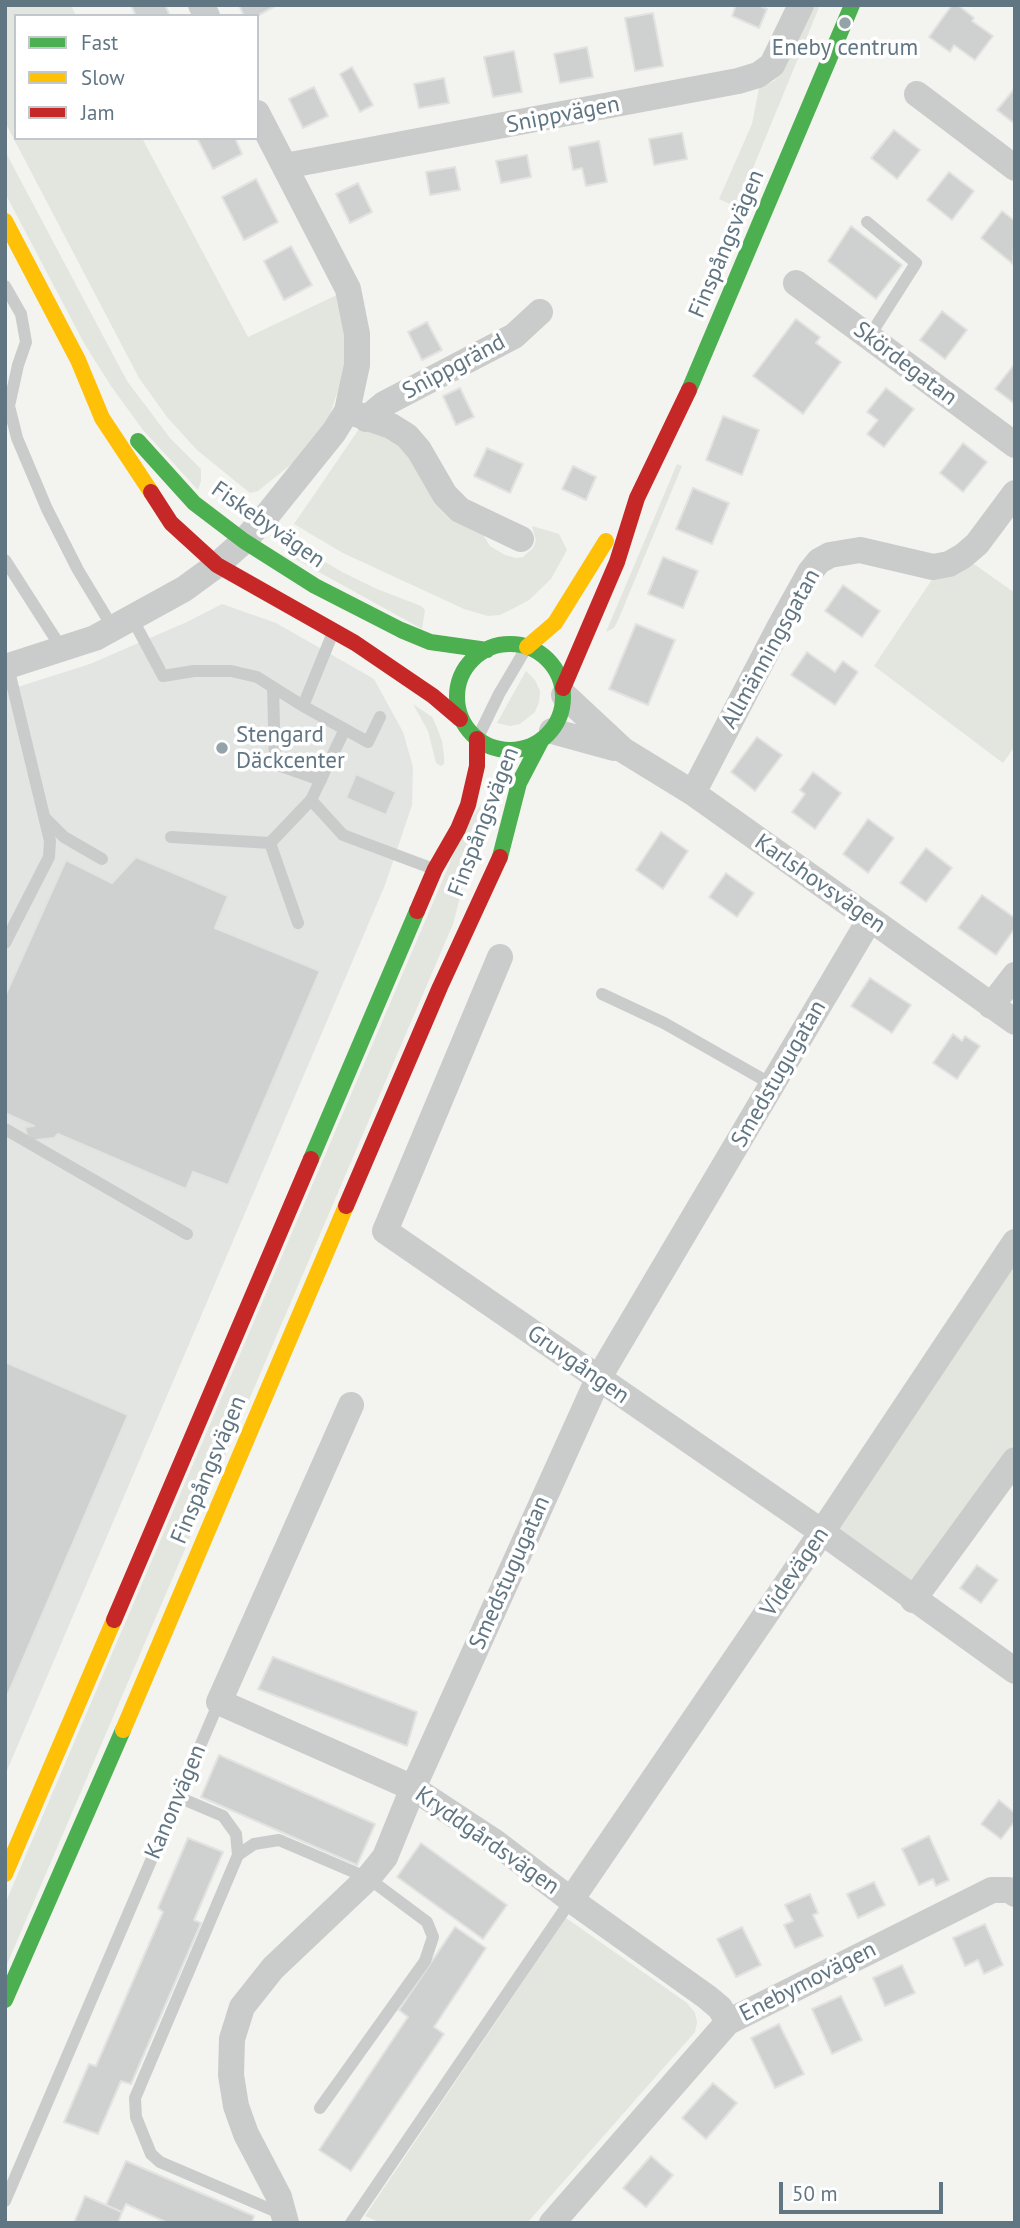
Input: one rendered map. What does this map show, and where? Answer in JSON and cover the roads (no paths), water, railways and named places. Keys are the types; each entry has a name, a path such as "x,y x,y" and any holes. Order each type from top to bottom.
{"main road":[{"name":"Finspångsvägen","path":"5,2000 453,957 500,857 519,783 531,756 558,720 563,692 617,562 637,498 691,387 852,5"},
{"name":"Fiskebyvägen","path":"5,221 78,360 102,418 160,507 193,545 217,565 355,643 433,696 461,721"},
{"name":"Fiskebyvägen","path":"78,360 137,440 194,503 244,541 315,586 401,630 430,642 487,650"},
{"name":"Finspångsvägen","path":"527,647 555,623 599,552 637,498"},
{"name":"Fiskebyvägen","path":"355,643 414,663"},
{"path":"460,745 461,721 456,692 470,664 487,650 514,644 540,653 559,675 563,692"},
{"path":"443,681 456,692"},
{"name":"Finspångsvägen","path":"461,721 477,739 500,749 528,747 546,736"},
{"name":"Finspångsvägen","path":"5,1874 435,869 458,829 468,805 477,766 477,739"},
{"name":"Finspångsvägen","path":"503,770 514,750"},
{"name":"Finspångsvägen","path":"435,869 447,813"},
{"name":"Finspångsvägen","path":"453,957 478,869"}],"street":[{"name":"Snippvägen","path":"285,166 560,116 726,84 758,75 772,65 801,5"},
{"path":"917,94 1015,167"},
{"path":"7,667 95,638 184,589 244,541 334,432 357,415 354,312 348,289 259,117"},
{"name":"Skördegatan","path":"796,283 1015,446"},
{"name":"Snippgränd","path":"357,415 384,404 514,336 540,312"},
{"name":"Snippgränd","path":"357,415 391,426 407,436 419,450 445,495 460,510 521,539"},
{"name":"Allmänningsgatan","path":"693,793 780,626 819,561 830,555 860,550 933,567 949,564 977,544 1015,493"},
{"name":"Karlshovsvägen","path":"563,692 622,750 693,793 1015,1022"},
{"name":"Karlshovsvägen","path":"546,736 622,750"},
{"name":"Smedstugugatan","path":"286,2219 279,2197 246,2134 236,2106 231,2074 232,2039 242,2007 273,1968 368,1878 385,1857 413,1788 598,1379 870,919"},
{"name":"Gruvgången","path":"500,957 385,1231 822,1532 1015,1671"},
{"path":"991,1006 1015,975"},
{"name":"Videvägen","path":"571,1899 822,1532 1015,1242"},
{"name":"Kanonvägen","path":"219,1702 351,1405"},
{"path":"913,1600 1015,1460"},
{"name":"Kryddgårdsvägen","path":"219,1702 413,1788 495,1842 707,1997 720,2008 728,2022"},
{"name":"Enebymovägen","path":"552,2223 728,2022 992,1890 1009,1890 1015,1894"}],"lane":[{"path":"867,222 916,263 869,337"},
{"path":"5,286 22,314 26,342 9,406 17,438 47,509 78,570 163,676 194,671 231,671 257,677 368,742 380,717"},
{"path":"5,560 62,649"},
{"path":"303,706 334,632"},
{"path":"477,739 499,694 527,647"},
{"path":"5,943 49,857 50,841 7,667"},
{"path":"273,687 275,764 321,780"},
{"path":"171,837 270,843 311,800 345,729"},
{"path":"311,800 343,835 435,869"},
{"path":"45,819 64,836 102,859"},
{"path":"270,843 298,923"},
{"path":"602,994 664,1023 772,1086"},
{"path":"5,1129 187,1234"},
{"name":"Kanonvägen","path":"5,2201 219,1702"},
{"path":"178,1797 223,1816 236,1834 238,1856 135,2098 136,2117 151,2154 160,2162 286,2219"},
{"path":"238,1856 254,1844 279,1840 368,1878 427,1922 433,1937 425,1961 320,2108"},
{"path":"340,2223 352,2223 571,1899"}],"place":[{"name":"Eneby centrum","path":"845,23"},
{"name":"Stengard Däckcenter","path":"222,748"}]}
